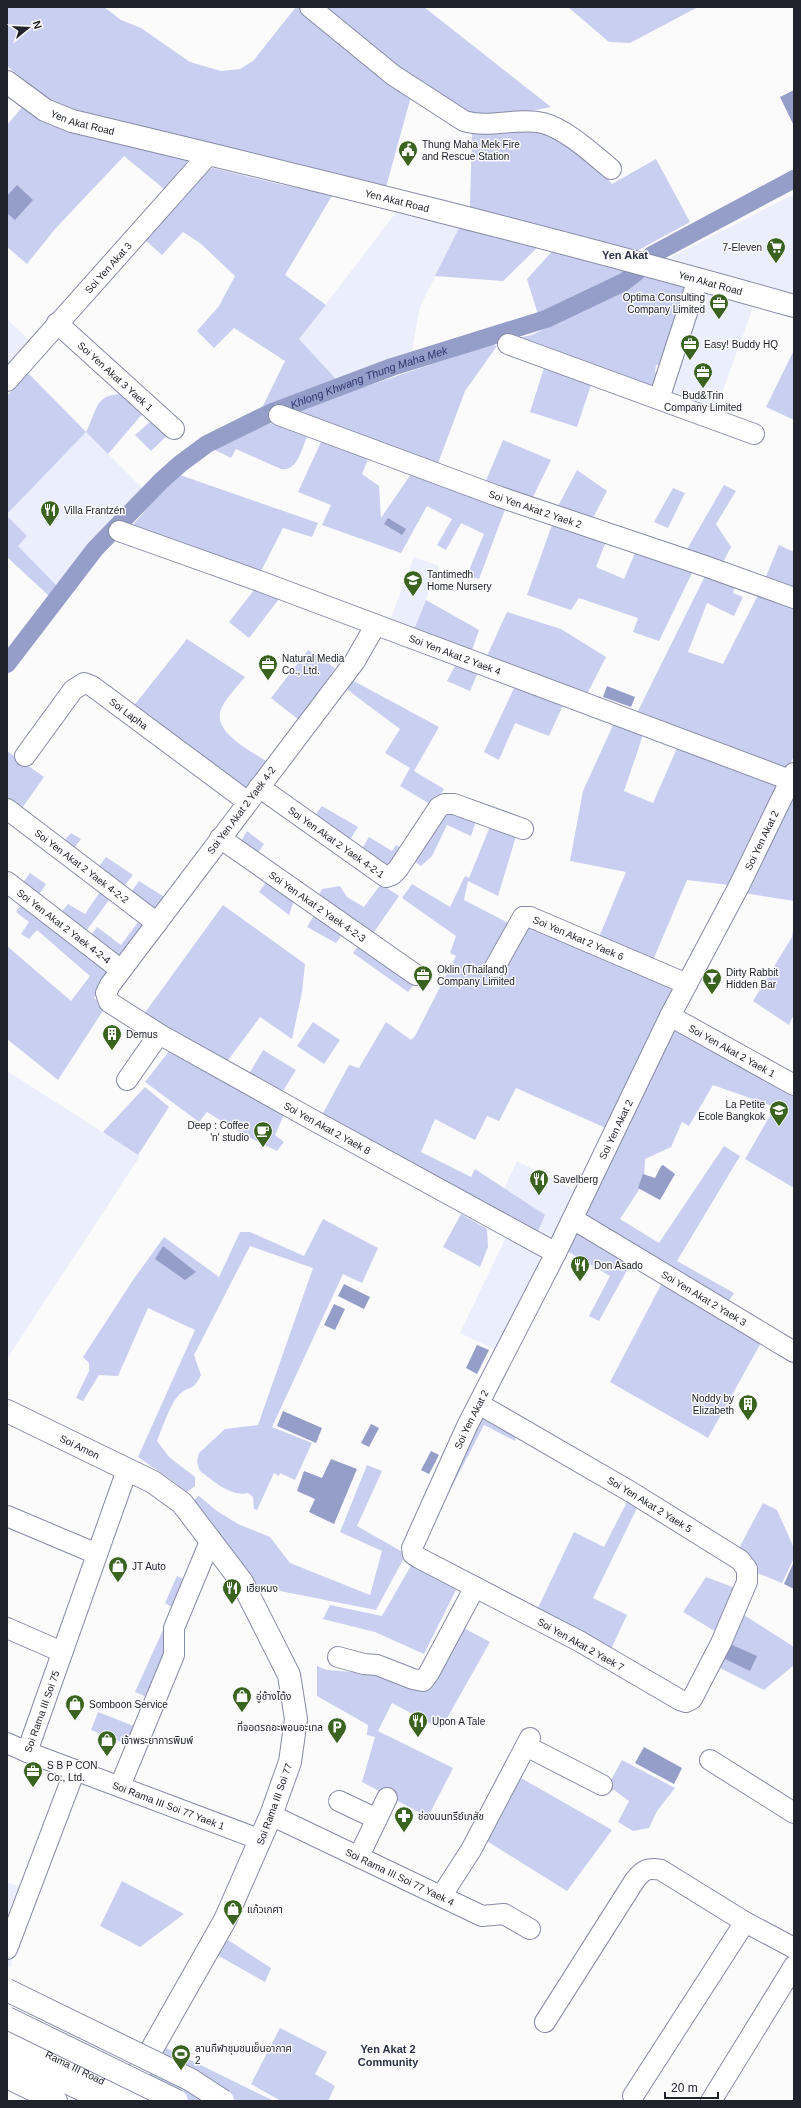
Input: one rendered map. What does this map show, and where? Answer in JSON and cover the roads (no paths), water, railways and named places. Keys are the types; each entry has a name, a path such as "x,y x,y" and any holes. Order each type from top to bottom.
{"main road":[{"name":"Yen Akat Road","path":"7,82 45,110 72,121 209,154 645,265 794,306"},
{"name":"Soi Amon","path":"7,1411 153,1482"},
{"name":"Soi Rama III Soi 77","path":"136,2097 225,1920 262,1840 290,1762 296,1719 289,1675 242,1582 211,1539 182,1503 153,1482"},
{"path":"7,1990 191,2080 223,2101"},
{"path":"7,2018 177,2101"},
{"name":"Rama III Road","path":"7,2034 136,2097"},
{"name":"Rama III Road","path":"7,2054 106,2101"},
{"path":"7,2078 56,2101"}],"street":[{"path":"310,7 393,75 464,121 478,125 529,122 544,123 578,142 611,169"},
{"name":"Soi Yen Akat 3","path":"7,381 57,323 209,154"},
{"path":"659,399 698,279"},
{"name":"Soi Yen Akat 3 Yaek 1","path":"57,323 174,429"},
{"path":"508,344 754,434"},
{"name":"Soi Yen Akat 2 Yaek 2","path":"279,415 500,497 699,564 794,598"},
{"name":"Soi Yen Akat 2 Yaek 4","path":"119,531 262,582 375,626 792,776"},
{"name":"Soi Yen Akat 2 Yaek 4-2","path":"106,993 121,970 220,838 355,661 375,626"},
{"name":"Soi Lapha","path":"25,756 73,690 84,683 92,686 254,795"},
{"name":"Soi Yen Akat 2","path":"413,1554 412,1548 414,1541 479,1404 573,1219 670,1016 739,886 792,776"},
{"name":"Soi Yen Akat 2 Yaek 4-2-1","path":"254,795 386,877 392,875 398,869 439,807 445,804 454,804 523,829"},
{"name":"Soi Yen Akat 2 Yaek 4-2-2","path":"7,809 157,923"},
{"name":"Soi Yen Akat 2 Yaek 4-2-3","path":"220,838 416,975"},
{"name":"Soi Yen Akat 2 Yaek 4-2-4","path":"7,882 121,970"},
{"name":"Soi Yen Akat 2 Yaek 6","path":"496,967 523,917 530,917 687,984"},
{"name":"Soi Yen Akat 2 Yaek 8","path":"106,993 109,1002 159,1034 556,1253"},
{"name":"Soi Yen Akat 2 Yaek 1","path":"670,1016 794,1085"},
{"path":"126,1080 159,1034"},
{"name":"Soi Yen Akat 2 Yaek 3","path":"573,1219 794,1352"},
{"name":"Soi Yen Akat 2 Yaek 5","path":"479,1404 630,1492 740,1560 747,1569 747,1582 721,1643"},
{"name":"Soi Rama III Soi 75","path":"75,1770 27,1752 127,1470"},
{"path":"7,1516 97,1554"},
{"path":"120,1786 174,1655 174,1628 211,1539"},
{"name":"Soi Yen Akat 2 Yaek 7","path":"413,1554 475,1588 579,1641 686,1702 696,1694 721,1643"},
{"path":"338,1656 364,1664 377,1665 413,1679 423,1681 475,1588"},
{"path":"7,1628 62,1652"},
{"path":"442,1895 471,1850 528,1742 602,1785"},
{"path":"7,1743 27,1752"},
{"path":"710,1760 794,1813"},
{"path":"7,1949 75,1770"},
{"name":"Soi Rama III Soi 77 Yaek 1","path":"75,1770 262,1840"},
{"path":"359,1856 387,1798"},
{"path":"339,1801 377,1819"},
{"name":"Soi Rama III Soi 77 Yaek 4","path":"271,1815 442,1895 482,1916 504,1914 530,1929"},
{"path":"545,2022 642,1872 651,1868 661,1870 745,1922 794,1948"},
{"path":"633,2096 745,1922"},
{"path":"711,2101 794,1966"}],"waterway":[{"name":"Khlong Khwang Thung Maha Mek","path":"7,664 95,549 161,481 180,464 207,444 270,413 392,367 546,319 624,282 638,271 652,255 794,179"}],"place":[{"name":"Thung Maha Mek Fire and Rescue Station","path":"408,167"},
{"name":"7-Eleven","path":"776,264"},
{"name":"Optima Consulting Company Limited","path":"719,320"},
{"name":"Easy! Buddy HQ","path":"690,361"},
{"name":"Bud&Trin Company Limited","path":"703,389"},
{"name":"Villa Frantzén","path":"50,527"},
{"name":"Tantimedh Home Nursery","path":"413,597"},
{"name":"Natural Media Co., Ltd.","path":"268,681"},
{"name":"Oklin (Thailand) Company Limited","path":"423,992"},
{"name":"Dirty Rabbit Hidden Bar","path":"712,995"},
{"name":"Demus","path":"112,1051"},
{"name":"La Petite Ecole Bangkok","path":"779,1127"},
{"name":"Deep : Coffee 'n' studio","path":"263,1148"},
{"name":"Savelberg","path":"539,1196"},
{"name":"Don Asado","path":"580,1282"},
{"name":"Noddy by Elizabeth","path":"748,1421"},
{"name":"JT Auto","path":"118,1583"},
{"name":"เฮียหมง","path":"232,1605"},
{"name":"อู่ช้างโต้ง","path":"242,1713"},
{"name":"Somboon Service","path":"75,1721"},
{"name":"Upon A Tale","path":"418,1738"},
{"name":"ที่จอดรถอะพอนอะเทล","path":"337,1744"},
{"name":"เจ้าพระยาการพิมพ์","path":"107,1757"},
{"name":"S B P CON Co., Ltd.","path":"33,1788"},
{"name":"ช่องนนทรีย์เภสัช","path":"404,1833"},
{"name":"แก้วเกศา","path":"233,1926"},
{"name":"ลานกีฬาชุมชนเย็นอากาศ 2","path":"181,2071"}],"district":[{"name":"Yen Akat","path":"625,255"},
{"name":"Yen Akat 2 Community","path":"388,2055"}]}
